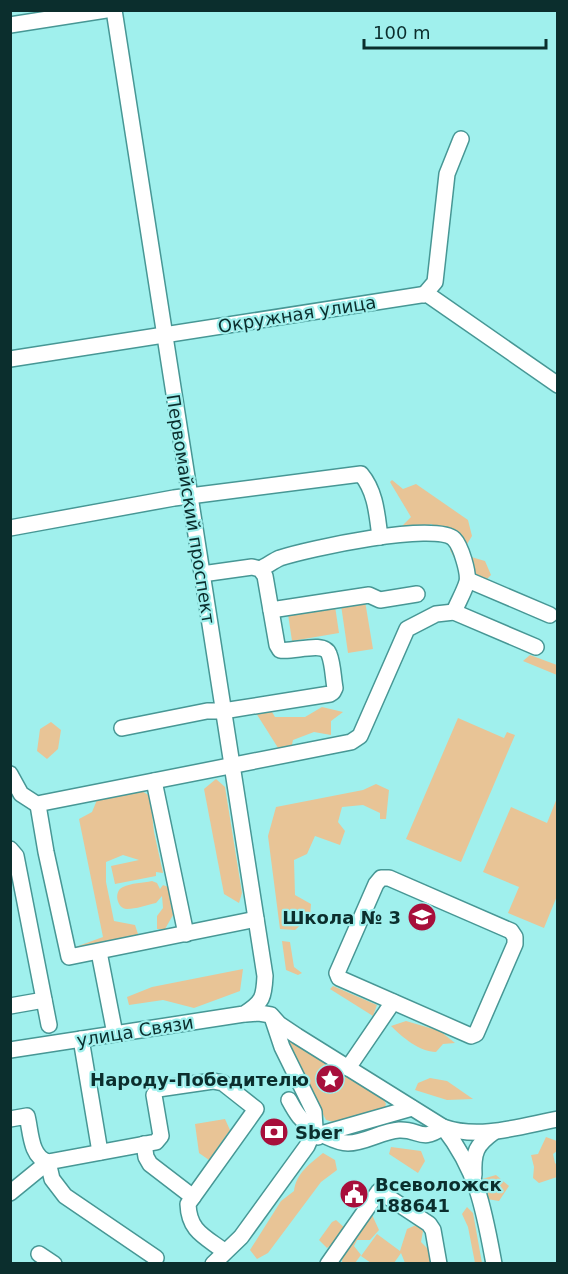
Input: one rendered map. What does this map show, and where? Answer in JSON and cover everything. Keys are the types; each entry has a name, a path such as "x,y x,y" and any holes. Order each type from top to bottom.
{"street":[{"path":"10,25 106,10"},
{"name":"Первомайский проспект","path":"114,10 266,976 255,1004 271,1015 282,1047 314,1112 318,1131"},
{"path":"424,295 435,282 447,174 461,139"},
{"path":"424,295 427,294 558,385"},
{"name":"Окружная улица","path":"10,358 424,295"},
{"path":"10,528 189,495 361,474 369,484 380,537"},
{"path":"260,569 278,559 329,546 380,537 442,533 453,538 461,548 468,580 454,612"},
{"path":"122,728 207,711 223,711 333,692 335,688 329,653 326,648 320,646 286,651 280,650 277,645 265,576 260,569 252,567 202,574"},
{"path":"468,580 550,615"},
{"path":"271,610 369,595 380,600 417,594"},
{"path":"38,806 42,803 351,742 360,736 407,629 436,614 454,612 536,647"},
{"path":"10,774 21,794 38,806 69,957 256,919"},
{"path":"154,781 186,934"},
{"path":"10,849 16,856 49,1025"},
{"path":"381,878 389,878 494,924 511,932 515,937 515,944 476,1034 471,1036 393,1002 339,978 337,973 376,884 381,878"},
{"path":"99,952 115,1034"},
{"path":"10,1006 44,1000"},
{"path":"348,1068 393,1002"},
{"name":"улица Связи","path":"10,1050 115,1034 255,1004 259,1013 271,1015"},
{"path":"271,1015 279,1024 297,1036 443,1127 457,1132 477,1133 558,1119"},
{"path":"282,1047 286,1036 297,1036"},
{"path":"81,1039 100,1152"},
{"path":"10,1119 27,1116 36,1154 41,1160 48,1162 156,1142 161,1136 154,1095 159,1089 213,1081 223,1083 256,1109 188,1204 189,1219 198,1232 224,1251"},
{"path":"388,1115 396,1105 394,1098 389,1094"},
{"path":"289,1100 297,1115 306,1124 339,1142 350,1143 400,1130 424,1136 433,1135 443,1127"},
{"path":"213,1263 241,1237 318,1131 412,1108"},
{"path":"443,1127 459,1148 474,1178 485,1212 494,1263"},
{"path":"474,1178 473,1158 480,1142 496,1131"},
{"path":"144,1144 146,1157 150,1164 193,1197"},
{"path":"10,1193 48,1162"},
{"path":"48,1162 52,1179 65,1196 156,1258"},
{"path":"328,1263 379,1191 429,1224 433,1230 439,1263"},
{"path":"39,1254 54,1263"}],"shaded area":[{"path":"392,480 403,489 416,484 468,520 472,536 461,554 485,561 491,575 485,581 462,573 450,550 450,534 431,524 410,535 402,526 411,517 390,482"},
{"path":"365,601 373,649 348,653 341,605"},
{"path":"335,606 339,633 292,641 288,614"},
{"path":"530,655 557,665 557,675 523,661"},
{"path":"322,707 343,712 331,721 331,735 314,732 293,740 291,749 280,751 256,713 272,712 275,717 305,717"},
{"path":"458,718 504,738 507,732 515,735 461,862 406,839"},
{"path":"51,722 61,730 58,749 47,759 37,751 40,729"},
{"path":"216,779 225,787 242,893 239,903 224,894 204,789"},
{"path":"376,784 389,790 386,819 380,819 380,813 363,805 342,807 338,822 345,831 340,845 315,836 307,854 294,860 295,895 311,904 310,917 295,930 280,929 268,836 276,807 363,790"},
{"path":"142,791 150,796 154,832 163,873 156,872 156,876 115,884 111,866 139,860 123,855 106,862 106,882 114,921 135,925 138,934 104,949 70,949 103,937 79,819 92,812 97,800"},
{"path":"557,798 557,896 544,928 508,913 519,887 483,872 511,807 547,823"},
{"path":"152,881 157,883 160,889 163,885 168,887 173,915 165,929 157,929 157,916 163,908 162,896 156,903 130,909 121,906 118,900 118,892 123,887"},
{"path":"282,941 290,942 294,967 302,973 298,975 286,970"},
{"path":"243,969 240,991 194,1008 163,1000 129,1005 127,997 152,987"},
{"path":"333,986 377,1005 373,1016 330,989"},
{"path":"406,1021 440,1031 455,1043 443,1044 436,1052 418,1047 391,1026"},
{"path":"289,1041 384,1100 385,1108 337,1123 326,1120 287,1046"},
{"path":"430,1078 447,1081 473,1099 447,1100 415,1090 418,1083"},
{"path":"225,1119 230,1130 209,1160 199,1153 195,1124"},
{"path":"546,1137 557,1141 557,1151 553,1154 557,1165 557,1177 539,1183 533,1178 534,1167 531,1155 538,1154"},
{"path":"391,1147 421,1151 425,1161 418,1173 389,1154"},
{"path":"323,1153 335,1160 337,1170 321,1182 268,1253 257,1259 250,1250 281,1201 294,1191 301,1174"},
{"path":"496,1175 509,1186 499,1201 487,1199 482,1179"},
{"path":"371,1205 379,1230 370,1240 357,1240 354,1246 361,1255 355,1263 342,1263 343,1246 338,1239 327,1248 319,1240 332,1222 336,1220 347,1230"},
{"path":"467,1207 473,1213 482,1263 475,1263 468,1227 462,1214"},
{"path":"416,1225 423,1231 421,1242 433,1254 433,1263 405,1263 401,1253 394,1263 371,1263 361,1256 377,1234 400,1251 407,1229"}],"place":[{"name":"Школа № 3","path":"422,917"},
{"name":"Народу-Победителю","path":"330,1079"},
{"name":"Sber","path":"274,1132"},
{"name":"Всеволожск 188641","path":"354,1194"}]}
